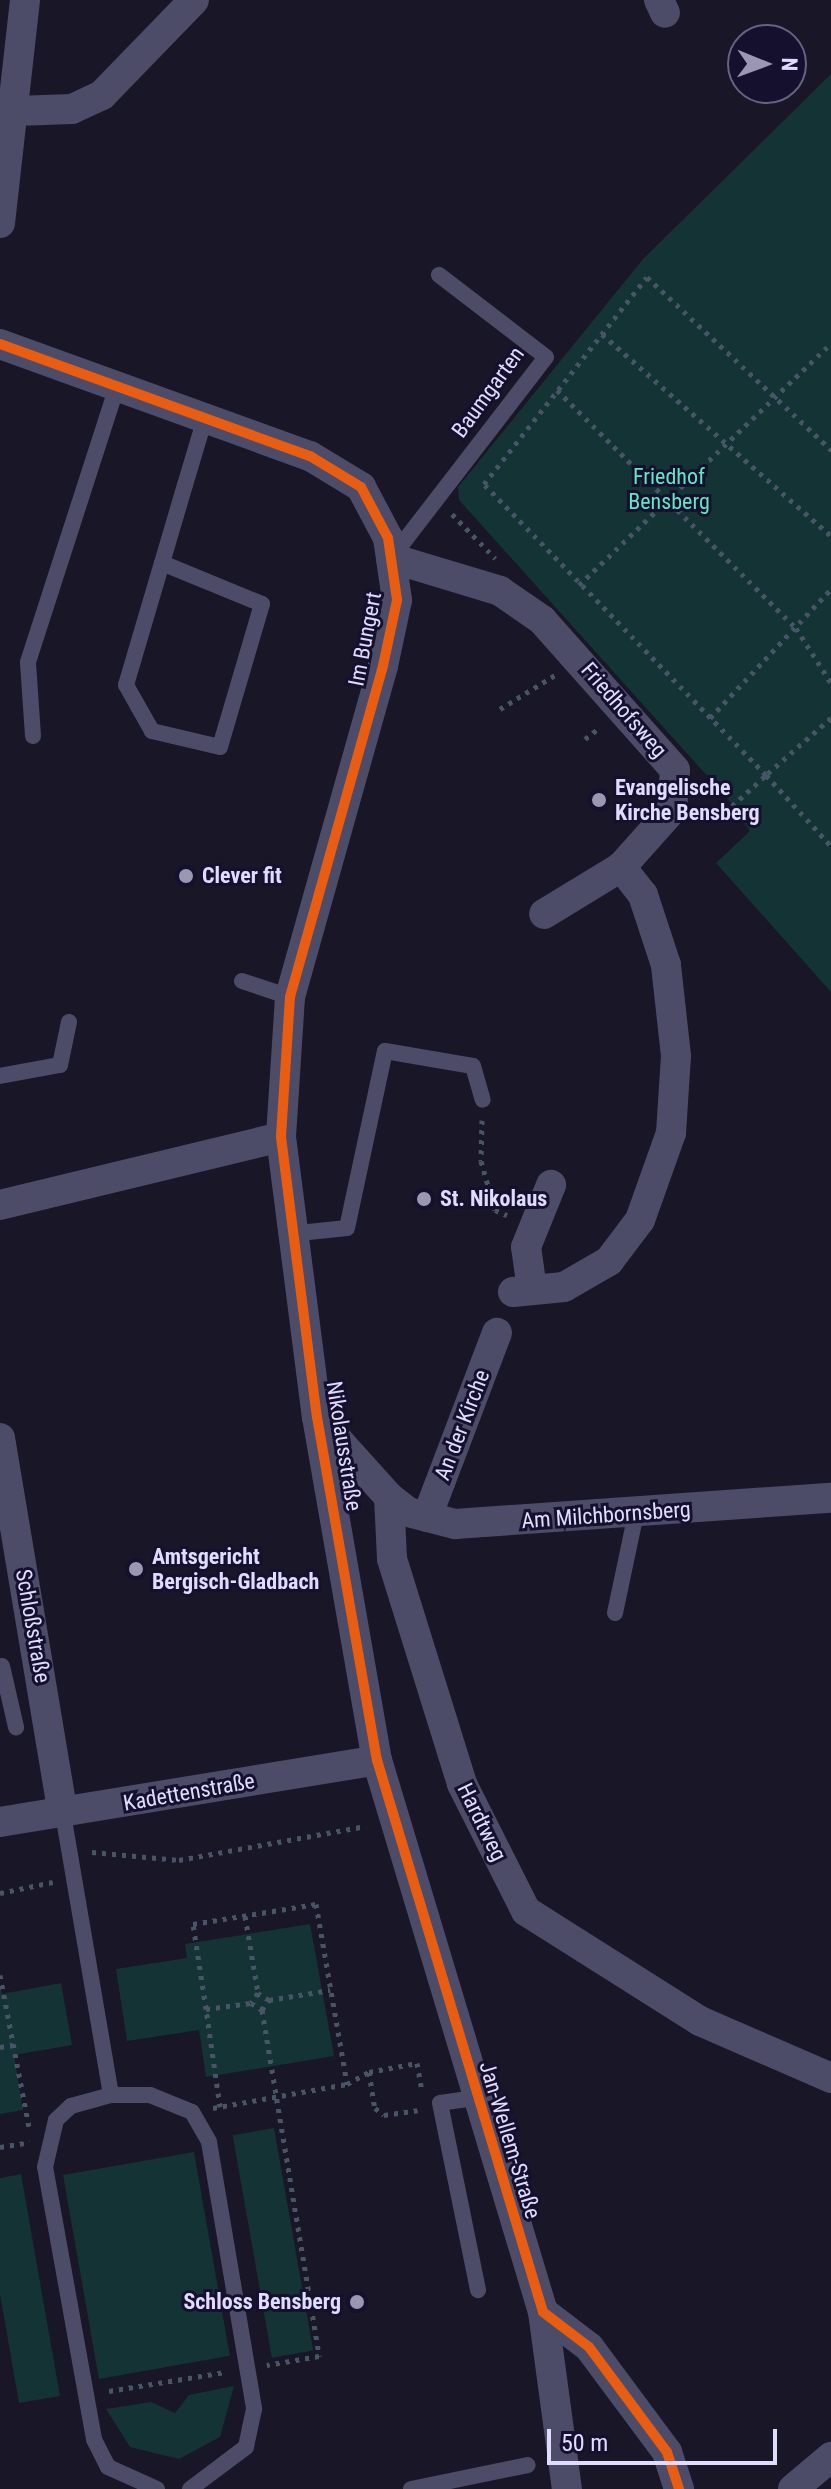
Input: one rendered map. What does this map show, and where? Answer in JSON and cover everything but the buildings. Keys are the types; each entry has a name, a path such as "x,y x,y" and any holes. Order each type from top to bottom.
{"street":[{"path":"0,223 11,97 25,0"},
{"path":"11,97 72,109 102,95 194,0"},
{"name":"Im Bungert","path":"0,344 310,456 361,487 379,509 397,600 383,666 290,997 281,1137"},
{"name":"Friedhofsweg","path":"391,558 500,591 576,655 675,770 672,810 621,867 544,914"},
{"path":"551,1185 526,1247 523,1291 564,1287 609,1261 640,1220 671,1133 676,1056 666,965 643,895 621,867"},
{"path":"0,1205 281,1137"},
{"name":"Nikolausstraße","path":"281,1137 299,1233 317,1417 377,1760"},
{"name":"An der Kirche","path":"427,1517 497,1333"},
{"path":"317,1417 389,1497"},
{"name":"Schloßstraße","path":"1,1446 39,1657 63,1814"},
{"name":"Am Milchbornsberg","path":"389,1497 427,1517 480,1524 831,1498"},
{"name":"Hardtweg","path":"389,1497 392,1559 462,1784 526,1911 700,2021 831,2078"},
{"name":"Kadettenstraße","path":"0,1822 377,1760"},
{"name":"Jan-Wellem-Straße","path":"377,1760 475,2098 543,2312 567,2489"},
{"path":"543,2312 589,2347 667,2452 679,2489"},
{"path":"793,2489 831,2457"}],"lane":[{"name":"Baumgarten","path":"391,558 546,357 439,275"},
{"path":"33,736 28,662 117,386"},
{"path":"162,563 262,604 220,747 152,731 126,685 162,563 205,418"},
{"path":"242,981 290,997"},
{"path":"0,1076 60,1065 69,1022"},
{"path":"299,1233 347,1228 385,1051 473,1066 483,1100"},
{"path":"615,1613 636,1513"},
{"path":"16,1727 1,1666 39,1657"},
{"path":"63,1814 111,2095"},
{"path":"157,2489 108,2467 94,2439 39,2140 71,2106 111,2095 150,2095 192,2112 209,2142 254,2409 246,2447 190,2489"},
{"path":"475,2098 440,2103 478,2290"},
{"path":"411,2489 528,2465"}],"path":[{"path":"831,450 647,277 484,484 831,846"},
{"path":"602,334 723,445 831,536"},
{"path":"579,585 666,496 831,343"},
{"path":"557,390 796,628 831,683"},
{"path":"710,718 831,589"},
{"path":"500,709 532,695 576,655"},
{"path":"732,806 831,718"},
{"path":"483,1100 481,1161 495,1210 534,1226"},
{"path":"0,1893 56,1881 72,1856 108,1851 179,1860 394,1820"},
{"path":"220,2107 193,1924 316,1904 347,2084"},
{"path":"245,1916 258,1993 251,2003"},
{"path":"0,1975 13,2045 39,2140 0,2147"},
{"path":"258,1993 269,2000 330,1990"},
{"path":"269,2000 262,2010 279,2097"},
{"path":"206,2009 251,2003 262,2010"},
{"path":"0,2047 13,2045"},
{"path":"192,2112 347,2084 369,2072 417,2063 425,2109 384,2115 375,2108 369,2072"}],"green space":[{"name":"Friedhof Bensberg","path":"831,74 831,992 716,863 750,831 728,799 459,500 458,487 643,259 801,104 807,104 807,98"},
{"path":"310,1924 334,2056 206,2077 199,2030 127,2041 116,1969 187,1958 185,1944"},
{"path":"61,1983 72,2045 14,2055 23,2110 0,2114 0,1984 2,1994"},
{"path":"274,2128 313,2351 272,2358 233,2135"},
{"path":"194,2152 230,2356 99,2379 63,2175"},
{"path":"21,2174 60,2396 19,2403 0,2294 0,2178"},
{"path":"234,2386 220,2437 179,2459 130,2447 106,2409 151,2402 175,2413 189,2395"}],"cycle path":[{"path":"0,344 310,456 361,487 388,538 397,600 383,666 290,997 281,1137 317,1417 377,1760 543,2312 589,2347 667,2452 679,2489"}],"place":[{"name":"Evangelische Kirche Bensberg","path":"599,800"},
{"name":"Clever fit","path":"186,876"},
{"name":"St. Nikolaus","path":"424,1199"},
{"name":"Amtsgericht Bergisch-Gladbach","path":"136,1569"},
{"name":"Schloss Bensberg","path":"357,2302"}]}
